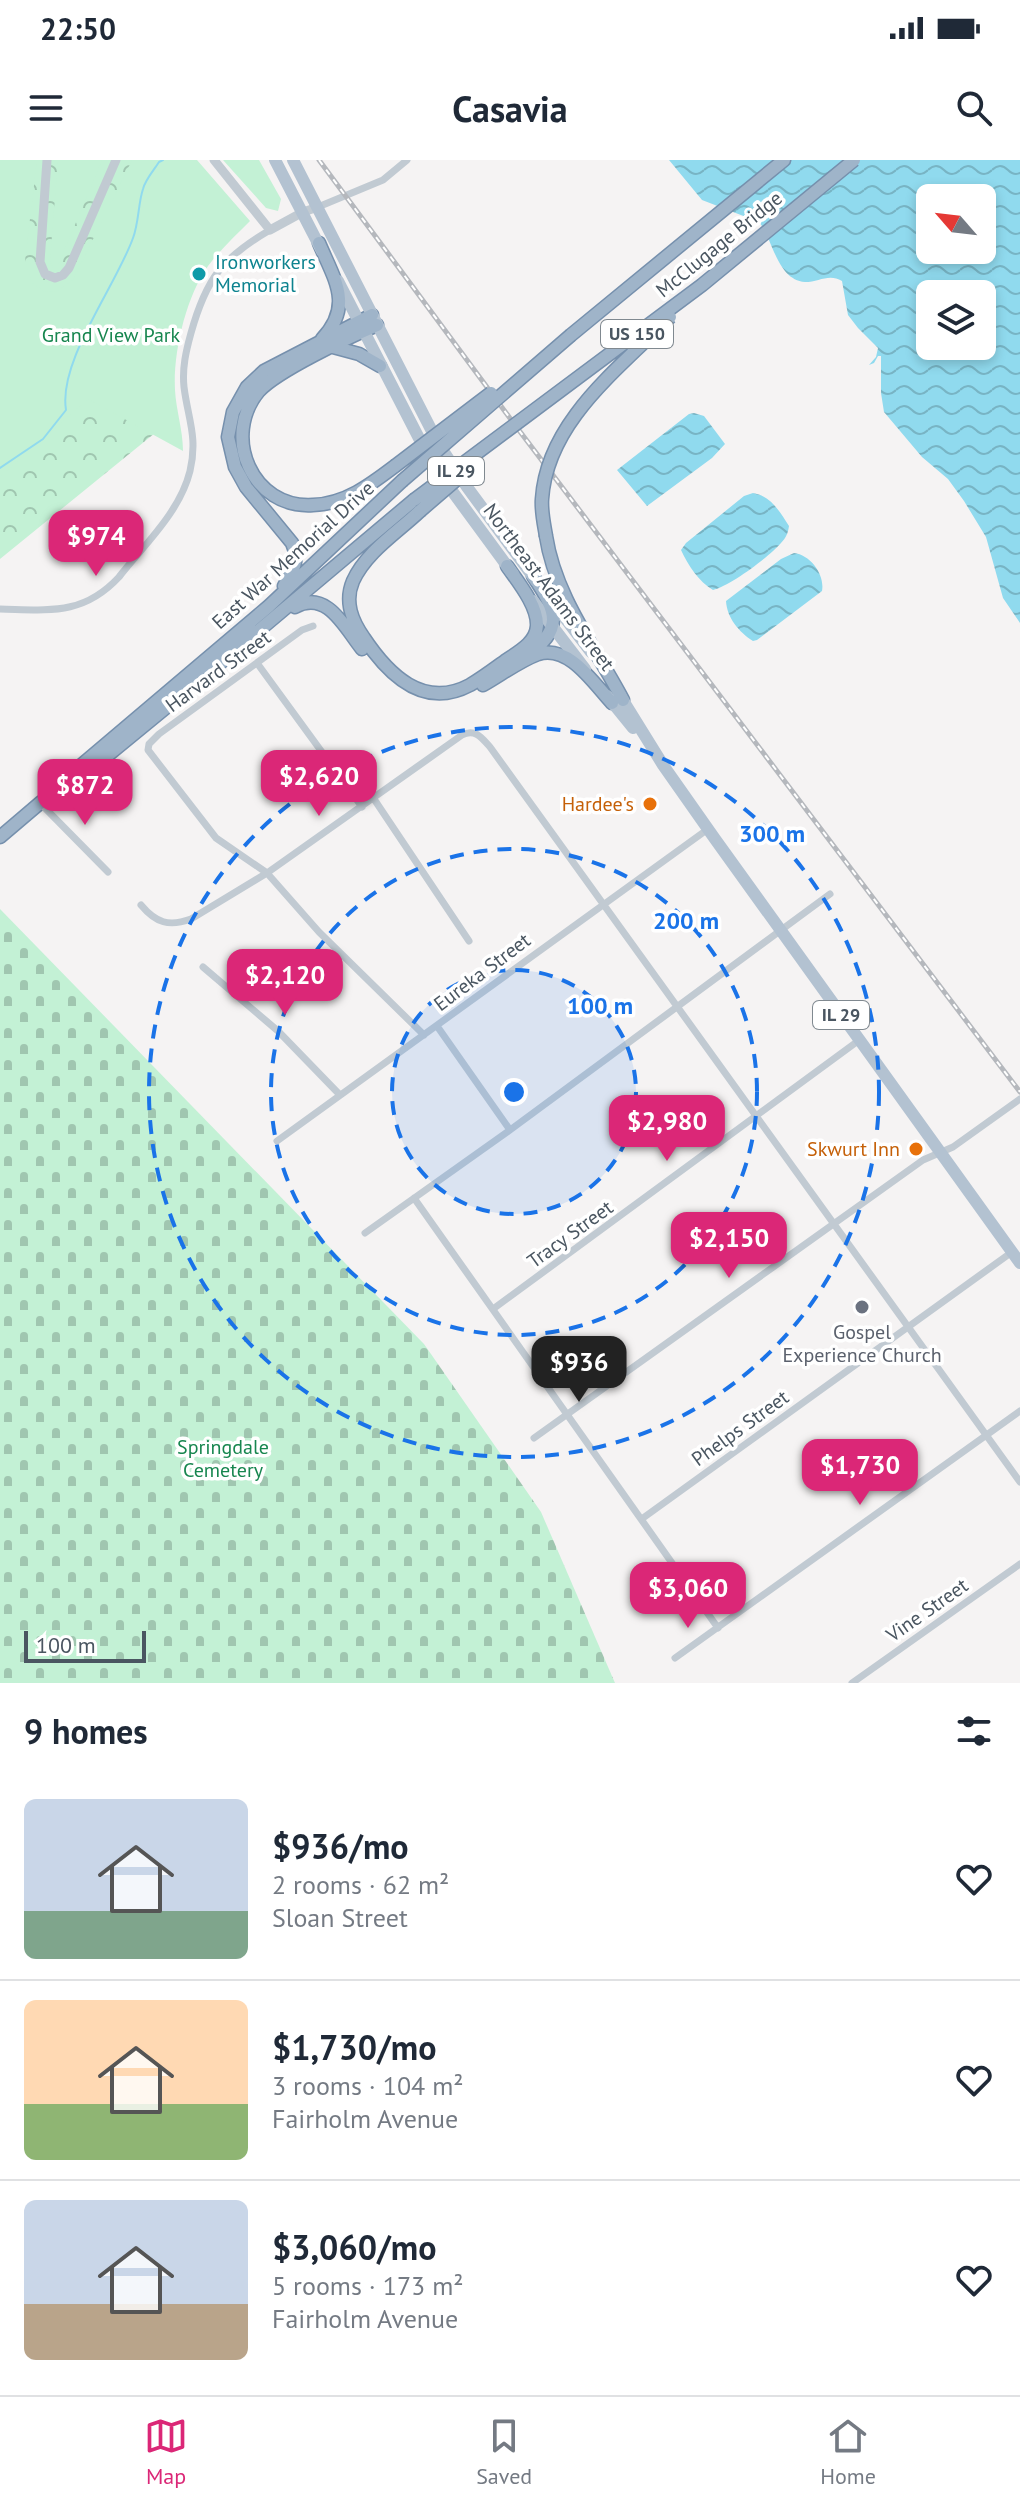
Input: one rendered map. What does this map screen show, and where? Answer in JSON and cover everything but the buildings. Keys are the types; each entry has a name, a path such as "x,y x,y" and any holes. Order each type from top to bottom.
{"highway":[{"name":"McClugage Bridge","path":"571,335 784,160"},
{"name":"McClugage Bridge","path":"417,506 520,423 702,285 854,160"},
{"path":"306,350 326,334 336,320 340,307 338,288 319,243"},
{"path":"618,701 563,590 549,552 542,495 553,457 567,427 598,388 702,285"},
{"path":"239,631 279,592 293,572 297,557 292,543 237,472 229,443 231,420 241,396 254,379 271,367 374,320"},
{"path":"360,327 333,347 268,382 254,397 247,411 241,438 247,464 261,485 286,501 309,506 351,495 395,466 571,335"},
{"name":"East War Memorial Drive","path":"0,837 239,631 332,549 402,481 571,335"},
{"path":"333,347 359,354 380,366"},
{"path":"417,506 364,562 352,582 348,601 354,625 385,667 402,681 422,690 454,690 479,679 530,643 536,632 537,619 507,566"},
{"name":"East War Memorial Drive","path":"40,803 102,760 417,506"},
{"path":"483,685 544,643 553,627 548,599 533,576"},
{"path":"250,639 296,606 313,601 331,610 380,672 400,689 421,698 444,700 464,695 529,658 549,652 576,664 618,701"}],"main road":[{"name":"IL 29","path":"275,160 303,212"},
{"name":"IL 29","path":"293,160 318,207"},
{"name":"Northeast Adams Street","path":"318,207 445,455 597,660 618,701"},
{"name":"Northeast Adams Street","path":"303,212 409,424 444,480 553,627 618,701 780,931 827,992 858,1041 1020,1263"}],"street":[{"path":"47,160 40,262 45,274 55,278 62,276 69,268 116,160"},
{"path":"214,160 270,230"},
{"path":"0,609 64,609 89,602 119,577 171,511 185,487 193,453 193,424 183,375 187,345 203,296 222,266 247,244 270,230 303,212 383,180 407,160"},
{"name":"Harvard Street","path":"267,873 216,838 147,748 159,734 302,630 313,626"},
{"path":"257,663 362,807"},
{"path":"141,905 164,923 191,919 267,873 462,735 470,732 481,737 1020,1482"},
{"path":"374,799 469,941"},
{"path":"40,803 108,872"},
{"name":"Eureka Street","path":"277,1141 708,829"},
{"path":"267,873 319,932 424,1035"},
{"path":"365,1233 830,894"},
{"path":"203,967 284,1037 340,1095"},
{"path":"437,1026 510,1130"},
{"name":"Tracy Street","path":"493,1309 858,1041"},
{"path":"534,1438 923,1160 953,1147 1020,1099"},
{"path":"414,1198 718,1628"},
{"name":"Phelps Street","path":"643,1518 1012,1252"},
{"path":"675,1658 1020,1411"},
{"name":"Vine Street","path":"852,1683 1020,1564"}],"green space":[{"name":"Grand View Park","path":"0,160 170,160 191,272 170,372 171,420 0,559"},
{"name":"Grand View Park","path":"0,160 37,160 25,261 32,283 45,292 57,291 73,280 132,160 197,160 250,221 208,266 193,293 182,325 175,390 183,451 88,399 0,477"},
{"name":"Grand View Park","path":"58,160 102,160 59,263 53,268 50,261"},
{"path":"223,160 259,160 281,199 278,211 266,208"},
{"name":"Springdale Cemetery","path":"0,909 424,1344 541,1512 615,1683 0,1683"}],"water":[{"path":"669,160 1020,160 1020,623 1003,598 986,537 964,501 948,479 922,457 884,412 881,356 869,365 876,357 878,348 848,315 842,281 833,278 805,282 796,280 782,267 759,222 702,200"},
{"path":"694,413 704,416 725,444 712,458 647,506 617,470"},
{"path":"753,493 765,497 778,510 789,526 786,535 759,563 713,590 694,573 681,550 744,496"},
{"path":"794,553 816,567 822,591 753,641 735,624 726,601 781,559"}],"waterway":[{"path":"0,468 43,439 66,410 66,391 79,347 133,238 144,186 163,160"}],"railway":[{"path":"319,160 515,425 1020,1092"}],"place":[{"name":"Ironworkers Memorial","path":"199,274"},
{"name":"Hardee's","path":"650,804"},
{"name":"Skwurt Inn","path":"916,1149"},
{"name":"Gospel Experience Church","path":"862,1307"}]}
